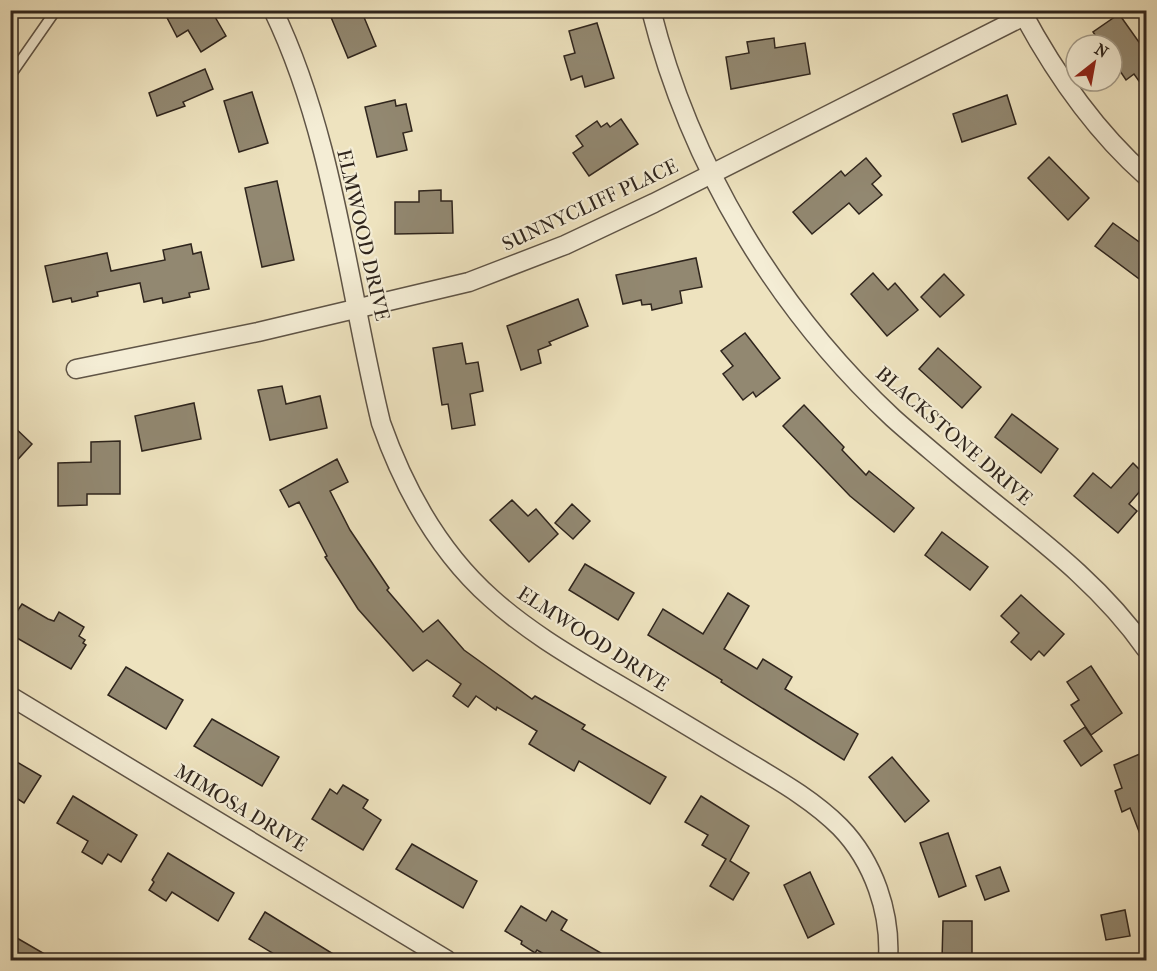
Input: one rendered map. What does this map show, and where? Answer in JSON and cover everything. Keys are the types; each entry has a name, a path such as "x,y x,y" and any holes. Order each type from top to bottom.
{"street":[{"name":"ELMWOOD DRIVE","path":"273,10 306,93 326,168 358,309 378,414 395,463 442,544 465,573 491,598 531,629 580,661 800,793 833,820 858,850 872,875 884,911 889,943 888,960"},
{"name":"BLACKSTONE DRIVE","path":"651,10 677,98 711,173 758,258 795,309 854,379 901,425 1077,570 1128,622 1146,649"},
{"name":"SUNNYCLIFF PLACE","path":"76,369 358,309 470,282 544,254 644,208 946,57 1023,13"},
{"path":"1023,13 1074,97 1106,136 1146,176"},
{"name":"MIMOSA DRIVE","path":"10,696 447,960"}],"lane":[{"path":"10,76 56,10"}],"building":[{"path":"163,10 211,10 226,36 201,52 188,30 177,37"},
{"path":"328,10 361,10 376,46 348,58"},
{"path":"1119,14 1146,52 1146,91 1134,74 1126,80 1124,77 1124,33 1093,32"},
{"path":"597,23 614,78 585,87 582,76 571,80 564,56 575,53 569,31"},
{"path":"774,38 775,48 805,43 810,74 731,89 726,57 749,53 747,42"},
{"path":"205,69 213,89 183,102 185,106 157,116 149,93"},
{"path":"252,92 268,143 239,152 224,101"},
{"path":"1007,95 1016,124 962,142 953,114"},
{"path":"395,100 396,106 406,104 412,131 403,133 407,150 377,157 365,107"},
{"path":"621,119 638,144 589,176 573,153 583,146 576,136 597,121 601,127 607,123 610,127"},
{"path":"1049,157 1089,198 1068,220 1028,178"},
{"path":"866,158 881,176 872,184 882,195 859,214 849,203 812,234 793,212 841,171 845,176"},
{"path":"277,181 294,260 262,267 245,188"},
{"path":"441,190 441,201 452,201 453,233 395,234 395,202 419,202 419,191"},
{"path":"1113,223 1146,247 1146,284 1095,246"},
{"path":"191,244 193,254 201,252 209,289 189,293 190,297 163,303 162,298 144,302 140,283 97,292 98,296 72,302 71,298 53,302 45,266 107,253 111,271 165,260 163,250"},
{"path":"696,258 702,287 680,291 682,303 652,310 651,304 642,305 641,300 623,304 616,275"},
{"path":"873,273 888,290 895,283 918,310 887,336 851,294"},
{"path":"944,274 964,295 940,317 921,297"},
{"path":"578,299 588,326 549,342 551,345 538,350 541,363 521,370 507,326"},
{"path":"745,333 780,378 756,397 753,392 743,400 723,374 733,366 721,351"},
{"path":"462,343 466,364 478,362 483,391 470,394 475,425 452,429 448,404 442,405 433,348"},
{"path":"938,348 981,387 962,408 919,369"},
{"path":"282,386 286,404 320,396 327,428 270,440 258,390"},
{"path":"194,403 201,439 142,451 135,416"},
{"path":"804,405 844,447 842,450 866,475 869,471 914,508 894,532 850,496 783,426"},
{"path":"1012,414 1058,449 1041,473 995,437"},
{"path":"10,423 32,444 10,468"},
{"path":"120,441 120,494 87,494 87,505 58,506 58,463 91,462 91,442"},
{"path":"337,459 348,482 330,491 350,530 389,588 387,590 423,632 438,620 464,650 532,699 535,696 585,725 582,729 666,777 650,804 579,761 574,771 529,744 537,731 497,707 496,710 476,696 468,707 453,696 461,684 427,660 413,671 358,609 325,557 327,556 299,502 289,507 280,490"},
{"path":"1133,463 1146,476 1146,484 1129,504 1137,511 1118,533 1074,496 1093,473 1111,488"},
{"path":"512,500 528,516 536,509 558,534 529,562 490,520"},
{"path":"572,504 590,521 573,539 555,523"},
{"path":"942,532 988,567 970,590 925,555"},
{"path":"585,564 634,593 618,620 569,590"},
{"path":"728,593 749,606 724,649 757,669 763,659 792,677 785,689 858,734 844,760 721,682 722,680 648,635 663,609 703,634"},
{"path":"1021,595 1064,634 1044,656 1039,651 1031,660 1011,642 1019,633 1001,616"},
{"path":"22,604 54,621 59,612 84,627 79,636 85,640 83,643 86,645 71,669 10,634 10,622"},
{"path":"1091,666 1122,713 1091,735 1071,705 1079,700 1067,682"},
{"path":"126,667 183,700 166,729 108,695"},
{"path":"212,719 279,757 262,786 194,746"},
{"path":"1085,727 1102,751 1081,766 1064,741"},
{"path":"1142,753 1146,765 1145,847 1130,808 1122,812 1115,791 1122,788 1114,765"},
{"path":"892,757 929,801 905,822 869,777"},
{"path":"10,758 41,776 24,803 10,794"},
{"path":"343,785 368,800 363,808 381,820 363,850 312,819 330,789 337,794"},
{"path":"73,796 137,835 121,862 108,854 102,864 82,852 88,841 57,823"},
{"path":"701,796 749,826 730,861 749,873 733,900 710,886 726,859 702,845 708,835 685,822"},
{"path":"948,833 966,886 939,897 920,843"},
{"path":"412,844 477,881 463,908 396,869"},
{"path":"168,853 234,893 218,921 172,892 166,901 149,890 154,882 152,880"},
{"path":"1000,867 1009,891 985,900 976,876"},
{"path":"810,872 834,924 808,938 784,885"},
{"path":"521,906 546,921 552,911 567,920 561,930 613,960 554,960 537,950 535,953 521,944 522,941 505,931"},
{"path":"1125,910 1130,936 1106,940 1101,915"},
{"path":"265,912 343,960 284,960 249,939"},
{"path":"943,921 972,921 972,960 942,960"},
{"path":"10,934 55,960 10,960"}]}
